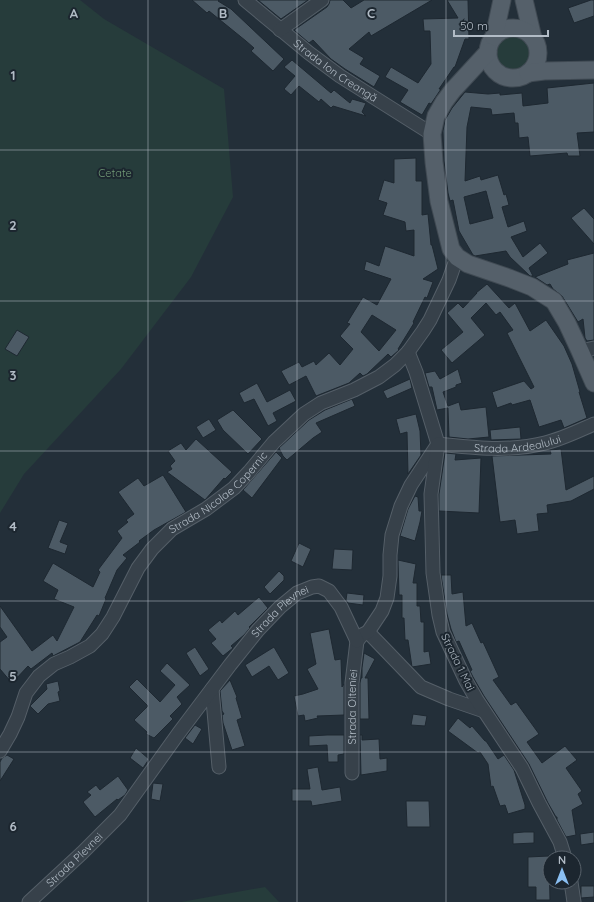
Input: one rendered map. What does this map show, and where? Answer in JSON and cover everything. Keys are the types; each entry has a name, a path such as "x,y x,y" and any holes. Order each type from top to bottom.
{"main road":[{"path":"502,0 491,45 489,60 498,73 506,77 513,78 528,73 544,71 594,70"},
{"path":"524,0 538,56 533,68 528,73"},
{"path":"564,71 552,62 527,33 521,29 506,29 500,32 453,90 436,116 432,134 434,162 439,201 451,249 468,264 532,287 554,301 587,349 594,383"}],"street":[{"name":"Strada Ion Creangă","path":"245,0 280,30 340,76 432,134"},
{"path":"280,30 322,0"},
{"name":"Strada Nicolae Copernic","path":"0,751 18,717 26,693 39,676 54,664 90,646 102,634 113,617 138,568 152,549 172,529 206,509 234,488 250,472 274,442 304,414 321,403 354,390 379,377 395,365 408,352 424,331 430,320 458,256"},
{"path":"357,641 362,635 368,632 382,611 387,598 390,576 392,535 401,506 414,481 438,444 416,372 408,352"},
{"name":"Strada Ardealului","path":"438,444 497,449 522,448 546,443 594,424"},
{"name":"Strada 1 Mai","path":"438,444 431,494 431,509 433,573 442,632 466,681 522,768 560,842 562,850"},
{"name":"Strada Plevnei","path":"29,902 120,816 178,734 230,666 280,607 297,593 319,586 329,591 341,607 357,641"},
{"path":"368,632 421,688 484,710"},
{"name":"Strada Olteniei","path":"352,772 352,684 357,641"},
{"path":"212,689 219,767"},
{"path":"572,890 574,902"}],"green space":[{"name":"Cetate","path":"0,0 80,0 104,19 224,89 233,197 191,277 121,369 24,474 0,513"},
{"path":"509,33 517,33 527,38 531,45 531,59 527,66 517,71 509,71 499,66 497,63 494,56 494,48 499,38 502,36"},
{"path":"265,887 279,902 181,902"}],"building":[{"path":"192,0 219,0 218,1 231,9 284,59 273,71 251,51 254,48 209,11 207,13"},
{"path":"258,0 308,0 281,19"},
{"path":"330,0 343,0 351,8 364,0 432,0 371,36 369,32 349,49 364,58 360,64 380,76 374,87 331,59 313,40 309,43 294,30 327,7"},
{"path":"447,0 468,0 469,39 465,39 455,67 422,115 400,102 408,90 385,77 391,67 418,83 431,64 430,31 424,31 423,19 458,18"},
{"path":"594,0 594,16 574,23 568,8"},
{"path":"292,60 331,93 334,90 350,103 352,99 366,103 362,112 366,116 333,106 331,108 321,99 319,102 299,86 291,95 284,89 295,76 284,67"},
{"path":"594,83 594,132 577,133 580,156 568,156 567,153 530,156 528,137 519,138 518,123 515,123 514,113 492,115 491,109 471,107 467,127 465,181 480,176 481,180 498,175 504,195 506,194 509,205 502,207 508,227 524,221 527,231 511,237 523,257 540,243 548,253 529,268 533,276 530,276 510,257 506,251 475,256 473,255 459,231 453,200 450,201 448,193 444,161 443,131 445,120 452,108 465,92 488,94 500,93 500,95 522,93 523,106 548,103 547,88","holes":["486,191 493,218 470,224 464,197"]},
{"path":"416,158 416,181 422,181 422,215 428,214 431,245 438,269 423,279 433,282 427,298 425,297 413,322 414,323 398,349 399,350 391,357 388,354 367,374 363,376 360,373 349,383 316,396 306,376 289,385 281,371 299,362 302,367 314,361 316,365 329,353 340,365 353,349 340,336 350,324 347,323 363,297 377,305 391,279 364,270 366,261 379,266 385,246 414,256 414,230 406,231 405,222 383,215 387,203 378,200 384,180 394,183 394,159","holes":["372,315 396,330 379,351 361,332"]},
{"path":"584,208 594,219 594,244 571,218"},
{"path":"594,253 594,340 587,341 585,338 583,319 578,322 562,296 553,289 550,284 547,285 535,277 568,264 567,260"},
{"path":"487,284 509,308 515,303 530,331 546,320 564,346 572,364 587,418 564,428 561,420 539,427 530,400 512,405 511,403 497,408 492,392 524,381 531,389 534,387 507,333 513,330 500,312 496,315 486,303 471,318 485,335 452,363 441,350 463,332 447,313 458,303 463,308 476,293"},
{"path":"17,330 29,337 17,356 5,349"},
{"path":"458,369 462,383 443,392 448,406 459,402 461,410 486,407 489,437 468,439 449,437 448,408 437,410 432,387 429,387 425,373 435,371 440,379"},
{"path":"410,379 412,388 387,399 383,391"},
{"path":"257,383 267,402 290,390 296,401 273,413 277,421 268,426 254,399 244,403 239,393"},
{"path":"352,399 355,406 316,423 322,432 287,460 283,456 279,448 309,420 325,410"},
{"path":"233,410 262,439 248,454 223,430 217,420"},
{"path":"416,414 420,431 421,455 408,474 407,432 400,434 396,419"},
{"path":"209,419 216,430 203,438 196,427"},
{"path":"520,427 521,439 491,440 490,430"},
{"path":"196,439 232,472 225,479 224,478 205,500 167,472 172,469 170,466 175,461 168,451 181,443 186,450"},
{"path":"561,449 566,490 594,476 594,489 571,501 547,505 548,513 537,514 539,531 517,534 515,520 500,522 492,456 551,454 550,450"},
{"path":"276,452 282,458 252,498 243,490"},
{"path":"445,453 456,454 455,460 481,458 479,513 439,511 439,494"},
{"path":"163,475 186,512 154,530 123,555 127,558 117,570 99,616 97,615 80,642 53,656 52,653 31,669 28,666 15,680 11,682 0,669 0,642 7,637 0,627 0,606 32,651 53,635 57,641 74,607 54,599 58,590 43,581 53,563 93,587 100,572 98,570 122,538 117,531 128,522 126,520 134,514 118,492 138,478 144,486"},
{"path":"415,496 418,497 419,511 422,511 415,541 400,536 408,509"},
{"path":"59,520 68,523 60,542 68,545 65,554 48,548"},
{"path":"299,543 311,549 303,567 291,561"},
{"path":"334,549 353,550 352,570 332,569"},
{"path":"398,560 416,564 413,583 417,583 417,606 420,606 421,622 424,622 424,652 429,651 431,664 412,667 408,640 405,640 404,618 402,618 402,595 399,595"},
{"path":"279,571 284,576 284,580 270,594 264,587"},
{"path":"441,575 451,575 452,594 463,592 466,626 472,623 481,643 483,642 499,677 493,680 511,705 516,702 539,734 527,742 542,763 565,746 577,760 566,768 582,791 578,794 583,804 572,810 576,835 566,837 529,764 473,677 470,671 472,670 459,641 456,642 451,629 447,614"},
{"path":"347,593 364,595 363,605 348,603 346,600"},
{"path":"259,597 268,608 249,627 250,628 244,635 231,646 233,648 223,656 211,643 216,639 208,630 220,620 222,623 235,611 238,615"},
{"path":"329,629 335,660 341,659 342,687 344,684 344,715 317,716 318,718 305,721 304,715 298,716 294,696 318,689 307,669 316,664 310,633"},
{"path":"195,647 209,669 200,676 186,653"},
{"path":"274,647 289,673 278,680 269,666 252,677 245,665"},
{"path":"364,653 375,659 365,678 368,678 369,719 360,719 360,683 362,678"},
{"path":"167,663 190,685 177,697 182,704 170,716 173,719 154,738 146,734 147,732 134,720 148,706 129,687 137,679 160,702 175,685 160,671"},
{"path":"230,680 237,697 236,698 242,718 237,720 245,746 232,750 223,723 222,715 224,714 222,711 220,691"},
{"path":"58,681 60,701 48,704 38,714 30,706 47,689 46,684"},
{"path":"413,714 427,716 425,726 411,725"},
{"path":"458,718 470,728 472,726 486,741 498,759 504,755 514,770 525,809 508,814 505,805 500,806 493,786 491,787 488,764 480,752 478,753 448,731"},
{"path":"195,725 202,729 193,744 185,738"},
{"path":"344,735 344,754 338,755 338,762 328,762 327,745 309,746 309,736"},
{"path":"360,735 362,735 362,740 379,739 380,759 387,758 387,771 361,775"},
{"path":"136,748 149,759 143,768 130,758"},
{"path":"7,755 14,759 0,781 0,762 2,758"},
{"path":"318,767 322,790 340,787 342,801 312,806 311,801 292,801 292,789 310,789 307,769"},
{"path":"118,776 128,790 125,795 118,800 117,799 95,817 83,802 91,795 87,792 96,785 100,790"},
{"path":"153,783 163,784 160,801 151,799"},
{"path":"406,801 429,801 430,827 407,827"},
{"path":"534,832 534,843 513,844 513,833"},
{"path":"594,832 594,843 581,845 580,834"},
{"path":"542,856 542,890 550,890 550,900 536,900 536,887 528,887 528,857"},
{"path":"582,886 594,886 594,897 581,898"}]}
